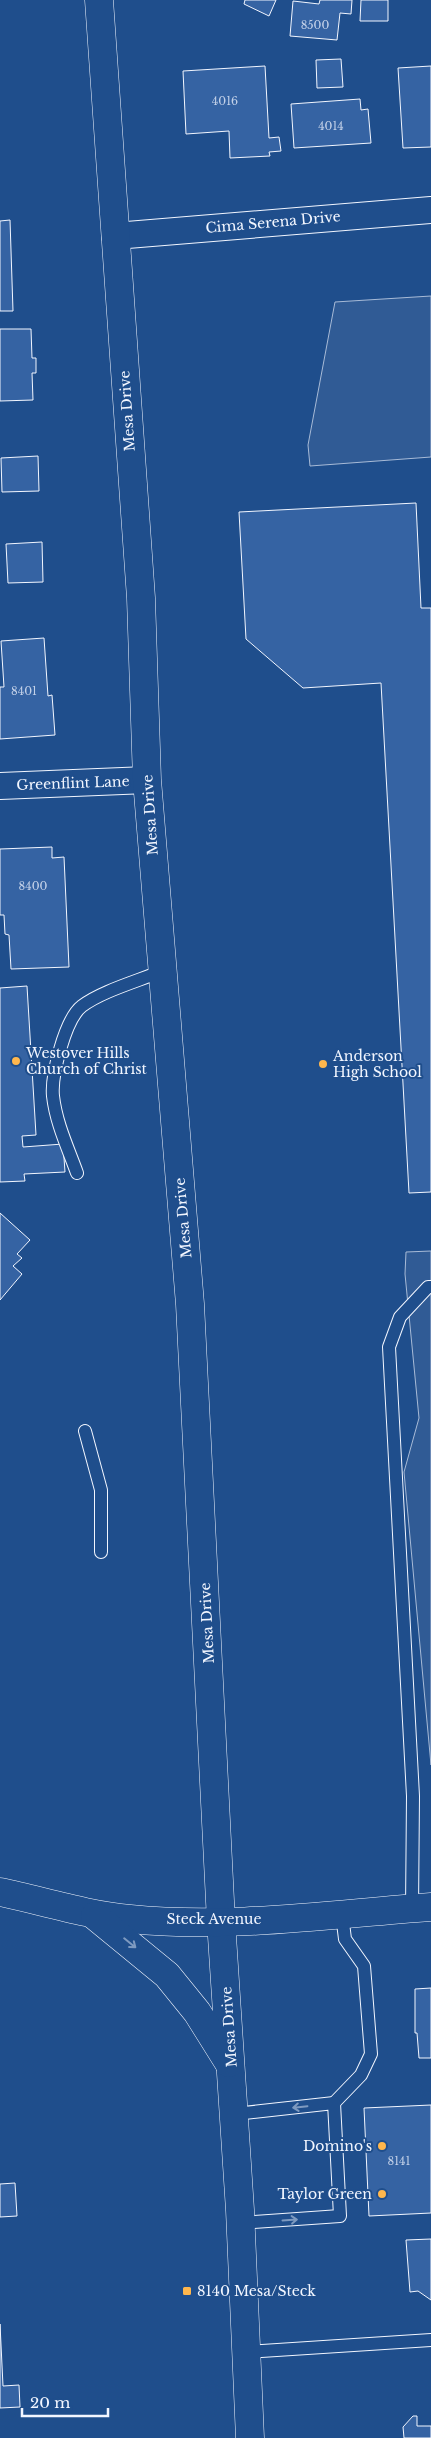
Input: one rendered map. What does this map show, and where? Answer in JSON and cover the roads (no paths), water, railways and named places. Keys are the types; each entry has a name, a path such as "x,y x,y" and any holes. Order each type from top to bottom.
{"street":[{"name":"Mesa Drive","path":"99,0 141,598 147,780 190,1304 221,1921 241,2223 250,2438"},
{"name":"Cima Serena Drive","path":"115,236 431,210"},
{"name":"Greenflint Lane","path":"0,786 147,780"},
{"name":"Steck Avenue","path":"0,1892 92,1913 131,1919 221,1921 342,1915 422,1908"},
{"path":"92,1913 163,1971 197,2012 232,2067"}],"lane":[{"path":"77,1173 57,1118 53,1094 61,1045 68,1025 80,1007 162,970"},
{"path":"422,1908 413,1796 389,1347 400,1317 428,1287 431,1287"},
{"path":"85,1431 101,1490 101,1552"},
{"path":"235,2114 334,2104 361,2075 370,2054 364,1966 345,1939 342,1915"},
{"path":"241,2223 340,2216 334,2104"},
{"path":"246,2352 431,2340"}],"place":[{"name":"Westover Hills Church of Christ","path":"16,1061"},
{"name":"Anderson High School","path":"323,1064"},
{"name":"Domino's","path":"382,2146"},
{"name":"Taylor Green","path":"382,2194"},
{"name":"8140 Mesa/Steck","path":"187,2291"}]}
